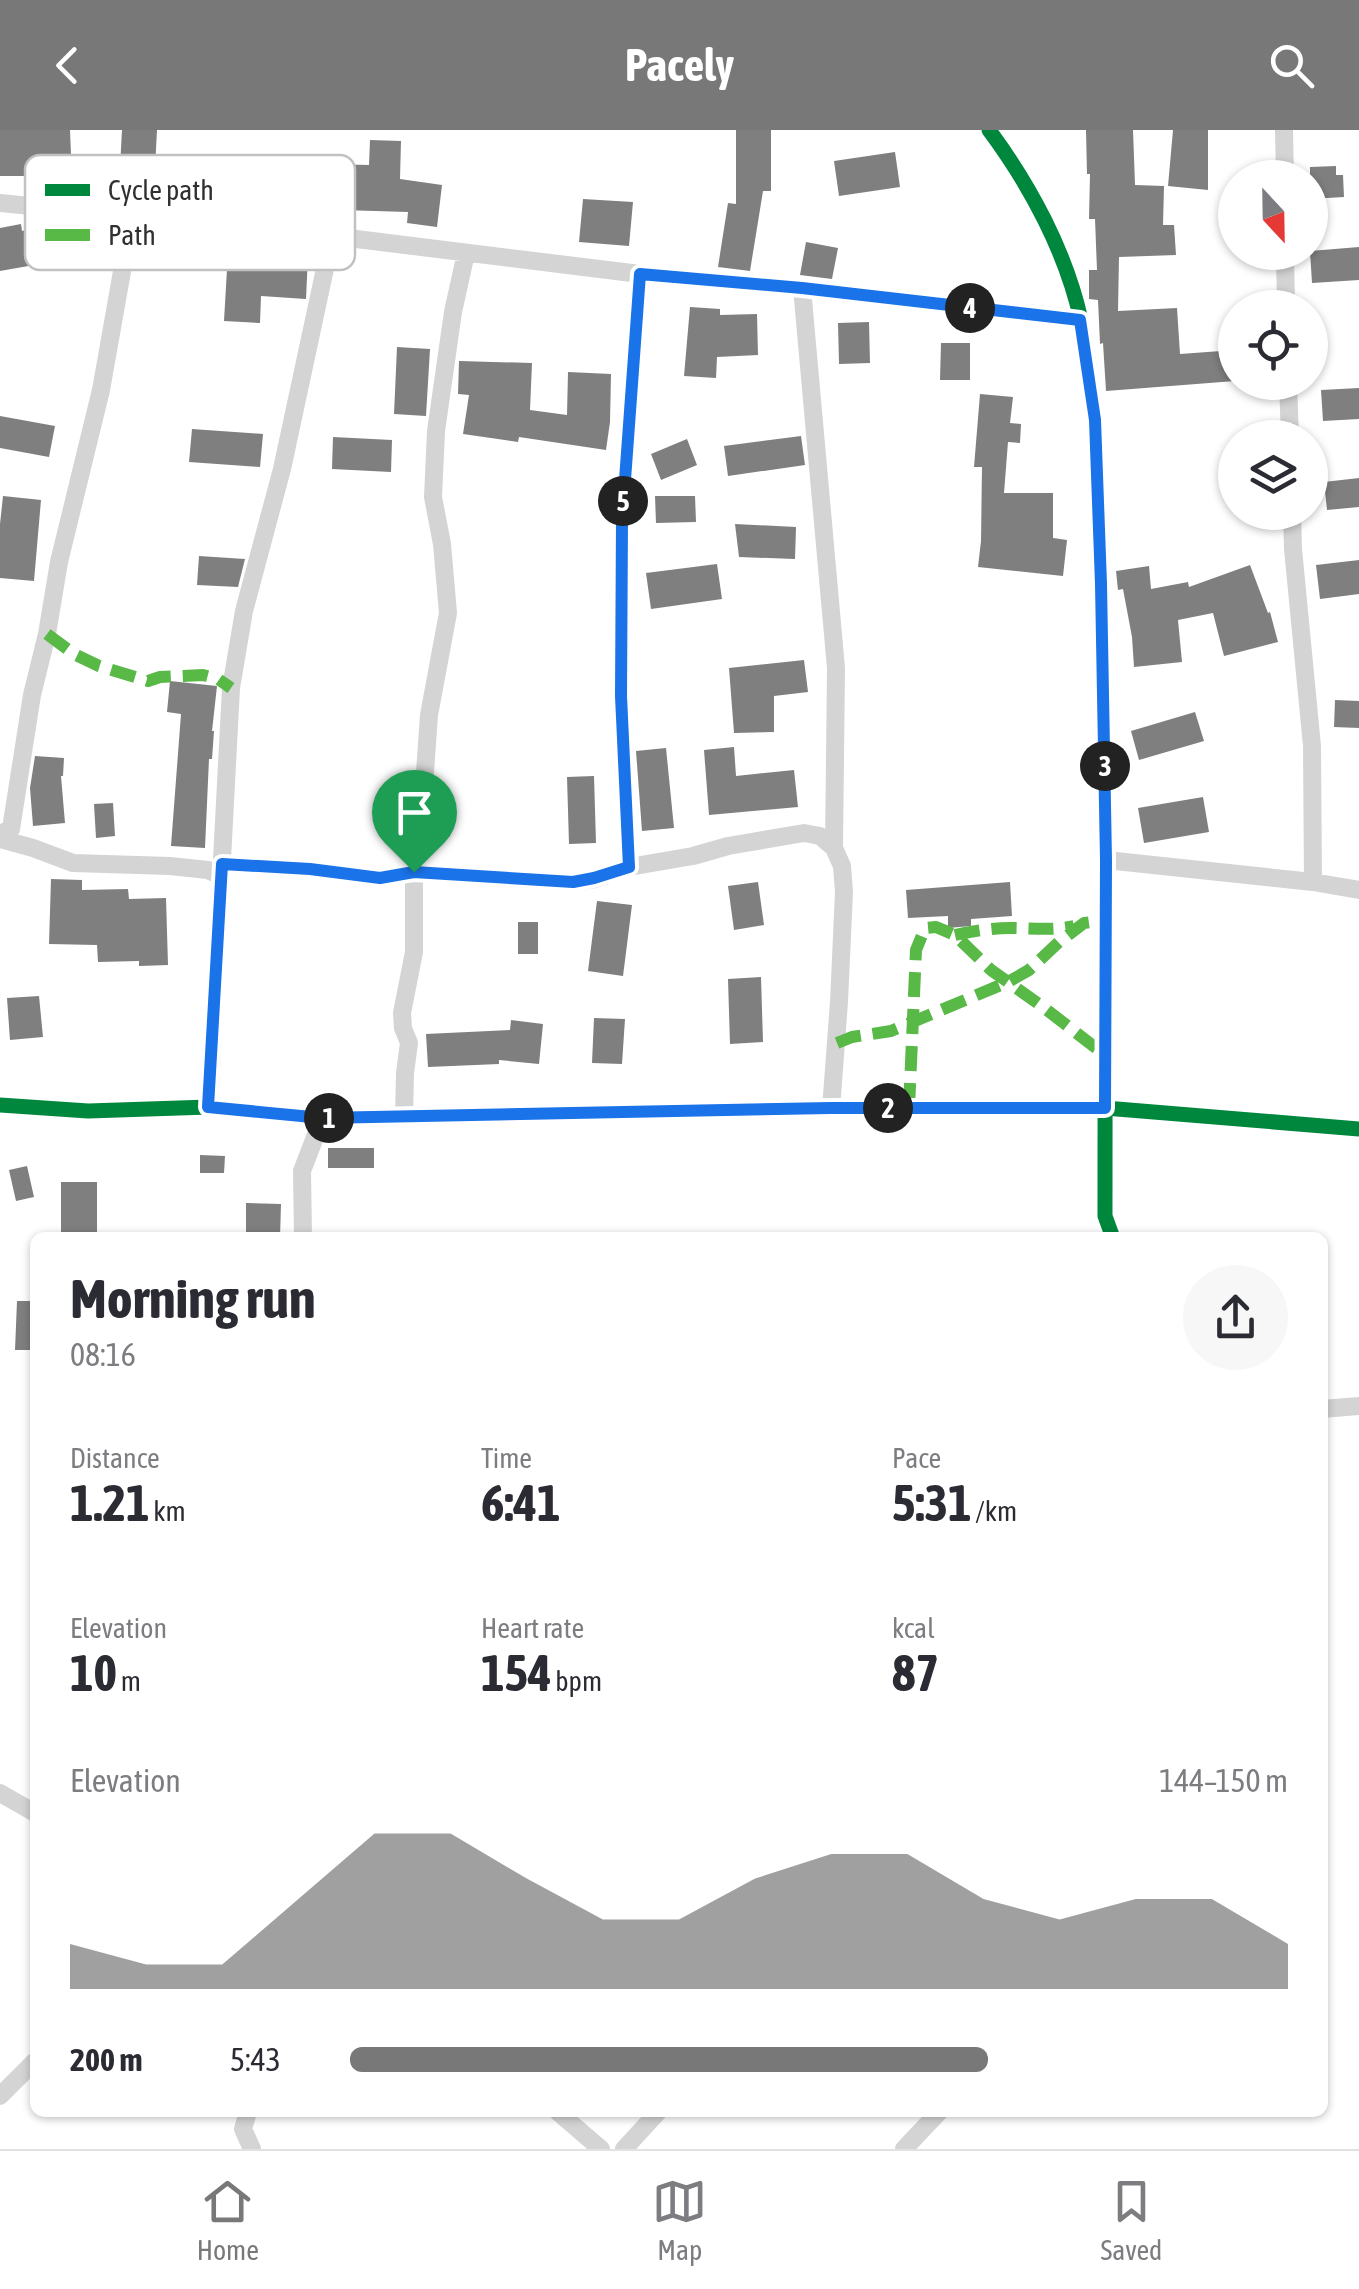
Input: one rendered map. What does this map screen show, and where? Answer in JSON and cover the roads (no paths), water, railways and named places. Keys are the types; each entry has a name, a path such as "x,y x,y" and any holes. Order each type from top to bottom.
{"street":[{"path":"989,130 1034,198 1068,280 1080,320 1095,420 1106,860 1106,1216 1111,1232"},
{"path":"1284,130 1285,160"},
{"path":"0,203 25,205"},
{"path":"355,239 640,274 1080,320"},
{"path":"404,1118 409,1044 402,1013 414,952 414,872 429,714 448,613 433,497 436,431 453,312 466,253"},
{"path":"0,836 10,829 32,695 59,562 102,390 123,270"},
{"path":"208,1107 232,688 244,611 282,468 325,270"},
{"path":"629,867 621,696 622,521 640,274"},
{"path":"802,288 835,650 834,848 842,866 844,892 831,1108"},
{"path":"1293,530 1312,746 1313,882"},
{"path":"0,836 73,863 208,870 310,869 380,878 414,872 573,882 728,846 804,834 820,836 834,848"},
{"path":"1106,860 1359,890"},
{"path":"0,1105 88,1112 208,1107 322,1118 831,1108 1105,1108 1359,1128"},
{"path":"303,1232 302,1171 322,1118"},
{"path":"1328,1409 1359,1406"},
{"path":"0,1793 30,1810"},
{"path":"0,2096 30,2066"},
{"path":"247,2117 244,2129 252,2149"},
{"path":"564,2117 602,2149"},
{"path":"624,2149 653,2117"},
{"path":"904,2149 934,2117"}]}
